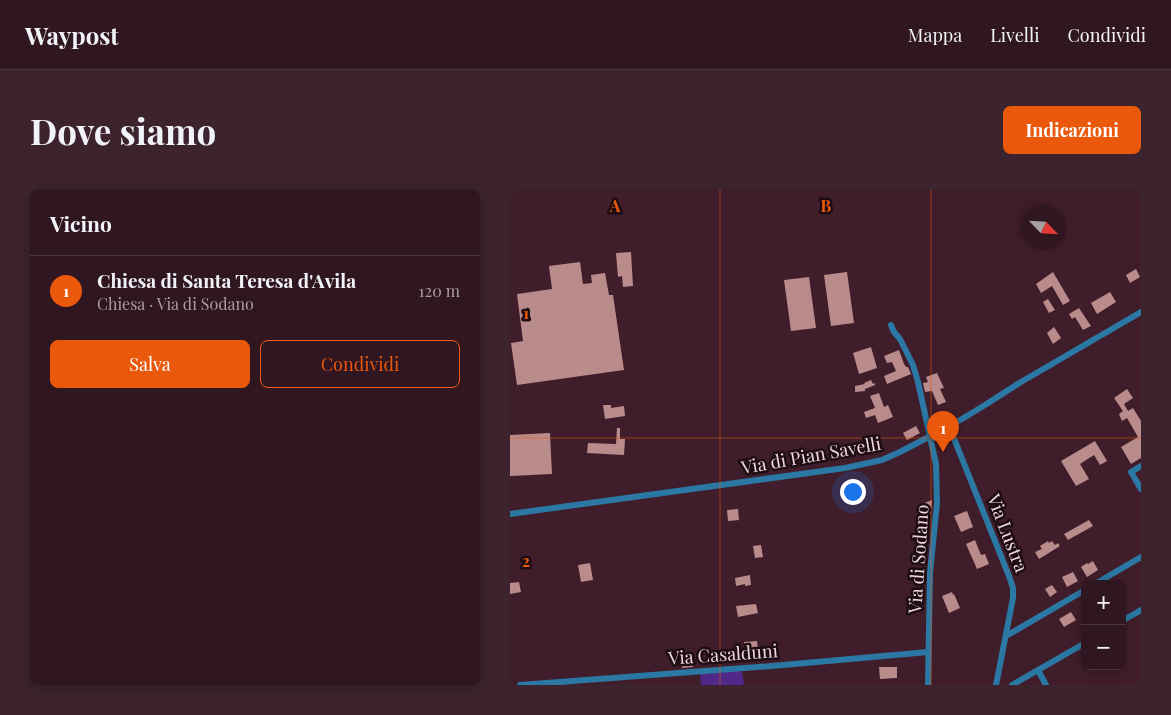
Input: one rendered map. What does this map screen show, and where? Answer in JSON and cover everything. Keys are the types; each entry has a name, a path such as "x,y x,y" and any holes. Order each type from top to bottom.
{"street":[{"name":"Via di Pian Savelli","path":"510,514 856,466 888,458 985,406 1021,382 1141,312"},
{"name":"Via di Sodano","path":"891,326 913,365 936,464 938,489 930,573 928,685"},
{"name":"Via Lustra","path":"949,426 1012,583 1012,598 996,685"},
{"path":"1141,466 1131,472 1141,490"},
{"path":"1102,580 1141,557"},
{"path":"1006,636 1081,592"},
{"path":"1126,619 1141,610"},
{"path":"1012,685 1081,645"},
{"name":"Via Casalduni","path":"520,685 928,652"},
{"path":"1038,670 1046,685"}],"shaded area":[{"path":"742,671 744,685 701,685 700,674"}],"building":[{"path":"631,252 633,286 623,287 622,276 618,277 616,253"},
{"path":"580,262 583,284 592,283 591,275 605,273 609,295 613,295 624,370 517,385 511,343 523,341 517,294 552,289 549,266"},
{"path":"1136,269 1140,277 1130,283 1126,275"},
{"path":"847,272 854,323 831,326 824,275"},
{"path":"1053,272 1070,301 1063,305 1052,286 1041,293 1036,284"},
{"path":"809,277 816,328 791,331 784,280"},
{"path":"1110,292 1116,302 1097,314 1091,303"},
{"path":"1048,299 1055,310 1049,313 1043,302"},
{"path":"1079,308 1091,326 1083,330 1075,317 1072,319 1069,314"},
{"path":"1054,327 1061,338 1053,344 1047,333"},
{"path":"871,347 877,368 859,374 853,353"},
{"path":"899,350 904,364 908,367 911,374 887,384 884,376 896,371 892,362 887,363 884,356"},
{"path":"937,373 944,388 940,389 946,402 938,405 932,391 925,392 923,383 928,382 926,377"},
{"path":"871,380 875,385 865,389 865,391 855,392 855,386 865,384"},
{"path":"1127,389 1133,398 1124,404 1128,411 1133,408 1141,421 1141,458 1131,464 1121,447 1138,437 1127,418 1122,421 1119,414 1123,411 1114,398"},
{"path":"879,393 884,407 888,405 893,417 878,423 875,415 866,418 864,412 875,408 870,396"},
{"path":"603,405 611,405 611,408 624,406 625,416 605,419"},
{"path":"916,426 920,433 907,440 903,433"},
{"path":"617,428 620,428 620,439 625,439 624,455 587,453 588,443 616,444"},
{"path":"550,433 552,474 510,476 510,435"},
{"path":"1095,441 1107,461 1100,465 1094,455 1080,464 1089,479 1076,486 1061,461"},
{"path":"932,500 931,513 922,517 917,506"},
{"path":"738,509 739,520 728,521 727,510"},
{"path":"967,511 973,527 961,532 954,516"},
{"path":"1089,520 1093,526 1068,540 1064,534"},
{"path":"975,540 981,555 985,554 989,564 977,569 966,544"},
{"path":"1048,541 1049,543 1052,541 1055,545 1058,543 1060,546 1039,559 1035,552 1042,549 1040,546"},
{"path":"761,545 763,557 755,558 753,546"},
{"path":"1093,561 1098,570 1087,577 1081,567"},
{"path":"590,563 593,580 581,582 578,565"},
{"path":"1073,572 1078,581 1067,587 1062,577"},
{"path":"750,575 751,585 736,586 735,578"},
{"path":"519,582 521,592 510,594 510,583"},
{"path":"1052,585 1057,592 1050,597 1045,589"},
{"path":"952,592 960,608 949,613 942,596"},
{"path":"756,604 758,613 738,617 736,606"},
{"path":"1071,612 1076,620 1064,627 1059,619"},
{"path":"757,641 759,657 746,659 744,642"},
{"path":"688,656 688,660 692,660 693,667 682,668 681,657"},
{"path":"879,667 897,667 897,678 880,679"}],"place":[{"name":"Chiesa di Santa Teresa d'Avila","path":"943,452"}]}
